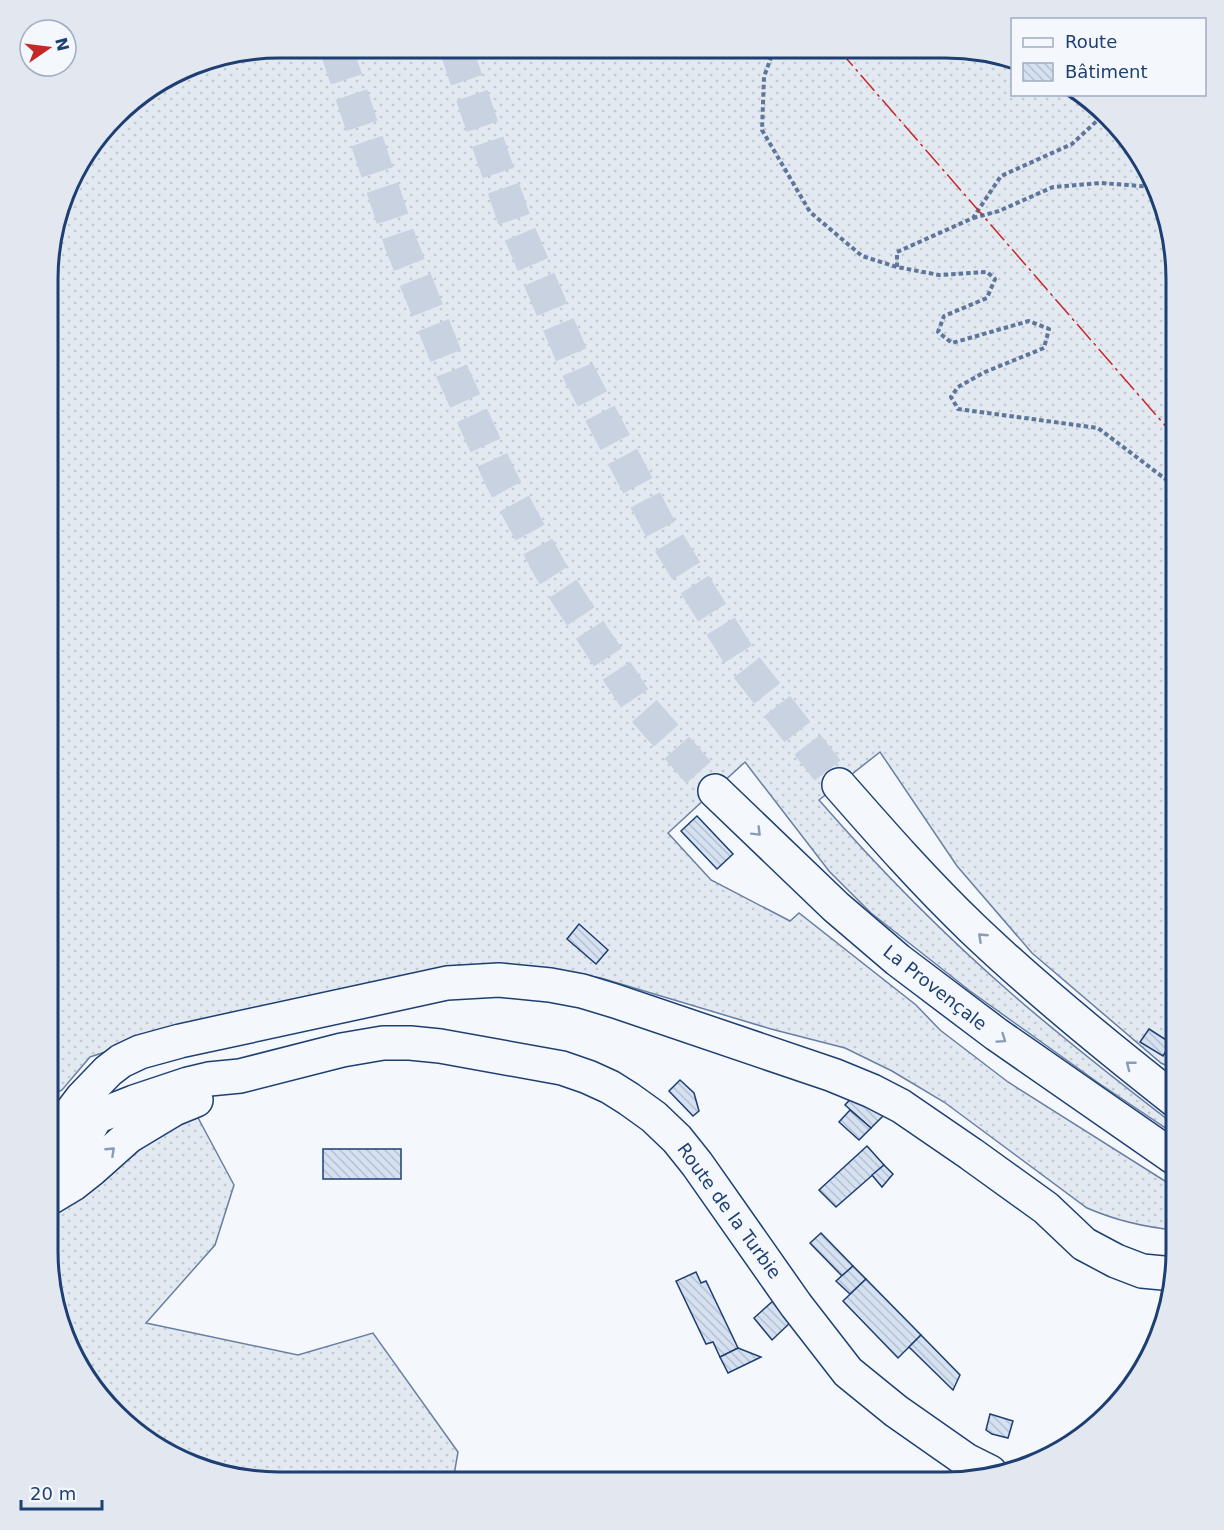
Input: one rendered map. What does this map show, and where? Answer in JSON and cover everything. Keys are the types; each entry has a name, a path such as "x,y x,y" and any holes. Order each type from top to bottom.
{"main road":[{"path":"839,784 916,872 972,928 1033,983 1166,1093"},
{"name":"La Provençale","path":"715,791 836,907 898,960 996,1034 1166,1152"},
{"path":"58,1135 66,1119 82,1098 108,1071 121,1061 140,1052 180,1041 447,983 499,980 550,985 582,991 615,1001 822,1071 872,1091 924,1120 1046,1208 1084,1244 1116,1261 1142,1271 1164,1273"},
{"path":"58,1177 73,1158 96,1117 112,1096 141,1068 180,1041"},
{"name":"Route de la Turbie","path":"58,1142 96,1117 188,1084 208,1079 240,1076 342,1050 383,1043 440,1046 562,1068 588,1077 610,1087 654,1117 684,1148 698,1164 796,1305 848,1372 896,1411 966,1460 982,1468"},
{"name":"Route de la Turbie","path":"58,1193 80,1179 129,1136 174,1109 209,1094 240,1076"},
{"path":"1046,1208 1134,1246 1166,1253"}],"path":[{"path":"771,58 764,78 762,130 810,212 862,256 897,267 939,275 987,272 995,279 987,298 944,316 938,332 952,343 1029,321 1049,329 1044,348 985,372 958,387 951,397 958,409 1098,428 1166,479"},
{"path":"973,218 1001,176 1072,144 1098,120"},
{"path":"897,267 897,252 973,218 999,211 1053,188 1101,183 1145,186"}],"shaded area":[{"path":"280,58 944,58 973,60 1011,69 1011,96 1067,96 1101,123 1136,169 1149,195 1158,223 1165,265 1166,1065 1032,953 957,866 880,752 819,800 888,876 961,948 1052,1028 1166,1118 1166,1128 970,991 871,913 829,871 745,762 668,833 711,880 790,921 799,913 916,1005 940,1030 1008,1082 1166,1182 1166,1229 1130,1223 1087,1208 944,1102 892,1071 845,1048 771,1029 601,978 531,966 460,965 154,1031 90,1057 58,1092 58,280 60,251 75,195 104,145 123,123 145,104 182,81 209,70 251,60"},
{"path":"196,1114 234,1185 215,1245 146,1323 298,1355 373,1333 458,1452 455,1472 280,1472 251,1470 223,1464 195,1455 169,1442 134,1417 113,1396 88,1361 70,1321 60,1279 58,1210 168,1128"}],"building":[{"path":"697,816 733,854 717,869 681,831"},
{"path":"579,924 608,950 596,964 567,939"},
{"path":"1149,1029 1166,1040 1166,1051 1163,1056 1140,1042"},
{"path":"680,1080 694,1093 699,1111 693,1116 669,1091"},
{"path":"856,1093 883,1116 871,1128 845,1105"},
{"path":"850,1110 871,1128 859,1140 839,1122"},
{"path":"867,1146 884,1165 836,1207 819,1190"},
{"path":"323,1149 401,1149 401,1179 323,1179"},
{"path":"884,1165 893,1174 882,1187 872,1175"},
{"path":"821,1233 853,1266 842,1276 810,1243"},
{"path":"853,1266 866,1279 850,1294 836,1281"},
{"path":"696,1272 701,1283 706,1281 738,1348 720,1357 713,1342 706,1344 676,1281"},
{"path":"866,1279 921,1335 898,1358 843,1301"},
{"path":"774,1300 791,1322 772,1340 754,1318"},
{"path":"921,1335 960,1375 953,1390 909,1347"},
{"path":"738,1348 761,1357 728,1373 720,1357"},
{"path":"990,1414 1013,1421 1008,1438 986,1430"}],"tunnel":[{"path":"339,58 401,244 453,374 501,479 551,571 639,705 715,791"},
{"path":"459,58 515,222 579,373 661,530 744,664 839,785"}],"power":[{"path":"846,58 1166,426"}]}
